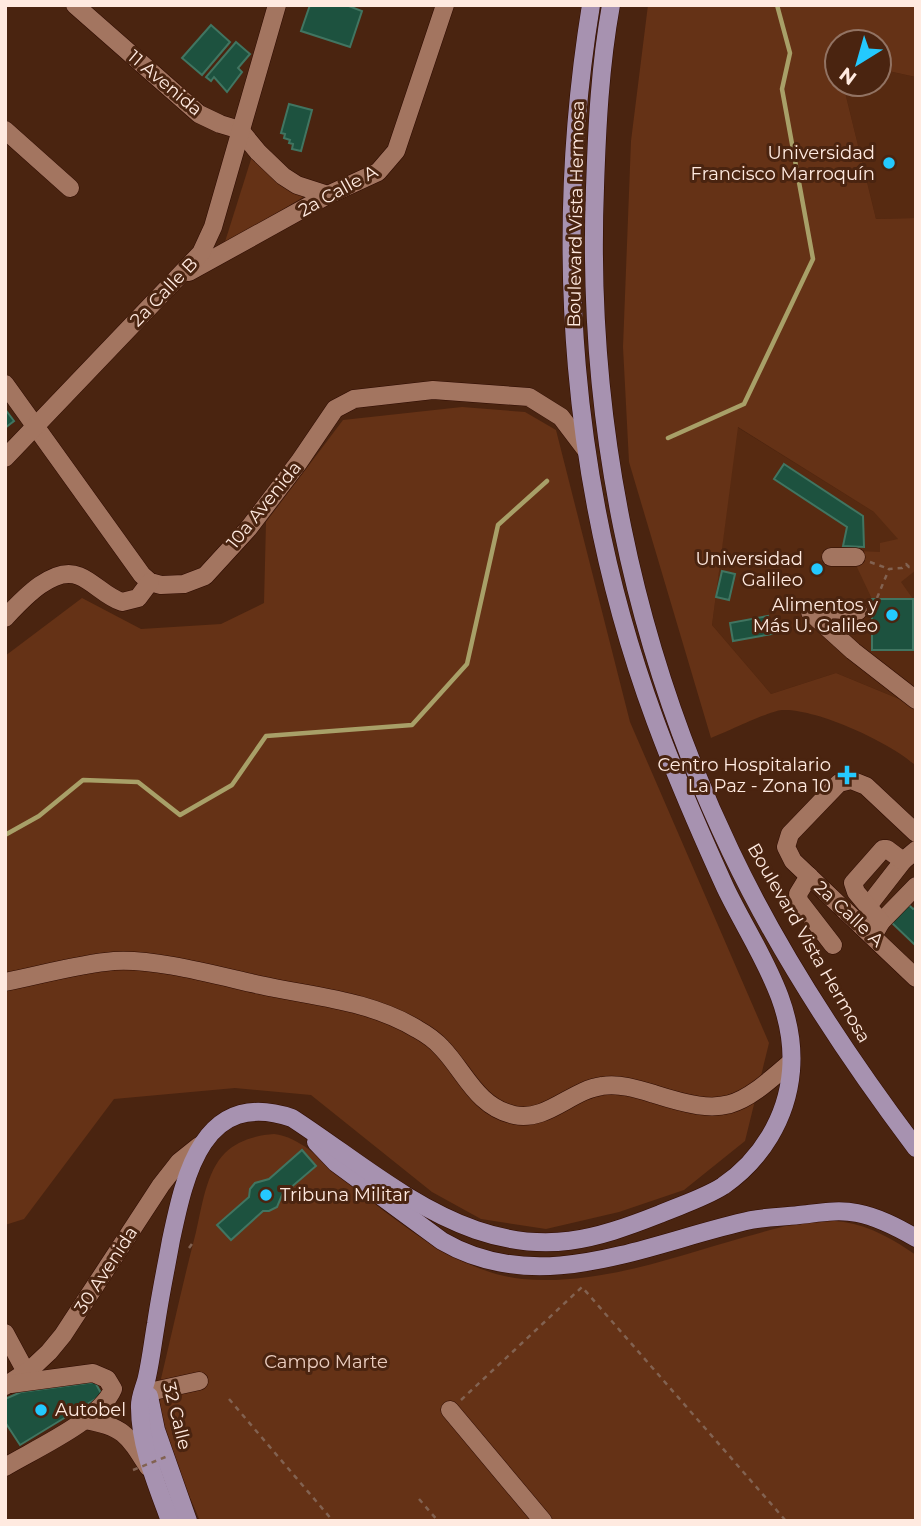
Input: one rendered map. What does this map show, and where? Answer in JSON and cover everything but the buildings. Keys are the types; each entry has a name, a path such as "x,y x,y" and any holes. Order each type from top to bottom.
{"main road":[{"name":"Boulevard Vista Hermosa","path":"292,1118 420,1205 453,1221 517,1241 563,1243 619,1230 723,1186 750,1162 770,1138 787,1093 791,1042 778,990 736,910 691,812 653,716 623,622 586,450 574,341 570,215 576,107 591,5"},
{"name":"Boulevard Vista Hermosa","path":"611,5 599,89 593,220 594,312 610,469 645,626 663,686 696,772 747,881 833,1030 916,1148"},
{"path":"148,1385 165,1268 188,1173 199,1146 217,1127 240,1115 266,1112 292,1118 336,1163 394,1207 442,1241 481,1259 533,1267 590,1263 753,1220 841,1211 873,1216 916,1238"},
{"name":"32 Calle","path":"148,1385 139,1404 141,1429 170,1521"},
{"name":"32 Calle","path":"148,1385 156,1430 188,1521"}],"street":[{"name":"11 Avenida","path":"75,5 199,114 240,130 283,176 297,185 328,195"},
{"name":"2a Calle B","path":"5,458 201,253 213,228 277,5"},
{"name":"2a Calle A","path":"177,279 328,195 378,172 396,151 445,5"},
{"path":"5,130 70,188"},
{"path":"5,384 100,519 150,582 138,598 122,602 79,576 61,574 24,598 5,618"},
{"name":"10a Avenida","path":"150,582 162,585 184,584 205,576 248,529 335,409 354,399 433,390 529,397 561,417 586,450"},
{"path":"831,557 856,557"},
{"path":"858,611 829,609 815,616 873,667 916,700"},
{"name":"2a Calle A","path":"916,833 866,786 851,780 839,783 790,834 790,854 808,876 877,929 916,978"},
{"path":"868,906 909,856 883,849 853,883 856,892 868,906 877,929 916,886"},
{"path":"808,876 798,894 799,901 833,945"},
{"path":"5,982 100,963 130,961 338,999 391,1015 416,1028 443,1048 485,1101 512,1114 526,1116 547,1110 589,1088 605,1085 622,1086 712,1108 730,1105 761,1089 791,1062"},
{"name":"30 Avenida","path":"6,1386 49,1352 63,1335 161,1185 179,1162 199,1146"},
{"path":"5,1333 26,1372"},
{"path":"5,1467 85,1420 104,1405 113,1389 107,1378 93,1373 6,1386"},
{"path":"148,1385 199,1381"},
{"path":"450,1410 543,1521"},
{"path":"85,1420 111,1425 126,1433 156,1480"}],"path":[{"path":"856,557 889,569 902,568 906,564 916,567"},
{"path":"877,598 889,569"},
{"path":"189,1248 194,1241"},
{"path":"450,1410 582,1287 786,1521"},
{"path":"229,1399 333,1521"},
{"path":"133,1469 169,1456"},
{"path":"419,1499 438,1521"}],"shaded area":[{"name":"Universidad Francisco Marroquín","path":"893,72 916,77 916,218 876,219 846,98 893,98"},
{"name":"Universidad Galileo","path":"737,427 874,512 916,509 916,706 836,673 771,694 712,625"}],"green space":[{"path":"648,5 916,5 916,77 893,72 893,28 823,28 823,98 846,98 876,219 916,218 916,570 901,582 913,599 872,599 855,563 857,551 880,552 880,543 898,539 874,512 738,427 712,625 771,694 836,673 916,706 916,766 890,747 853,729 797,711 776,711 711,738 629,462 623,347 631,141"},
{"path":"253,153 305,196 224,245"},
{"path":"462,407 525,412 556,430 630,722 769,1043 745,1141 684,1190 619,1212 546,1229 481,1219 432,1192 311,1095 235,1088 114,1099 24,1219 5,1225 5,656 82,598 141,629 221,624 264,603 266,522 343,420"},
{"name":"Campo Marte","path":"274,1134 292,1139 309,1150 425,1240 473,1266 522,1279 550,1280 607,1274 806,1222 854,1224 882,1234 899,1244 916,1255 916,1521 200,1521 166,1435 159,1400 160,1383 203,1201 213,1170 225,1153 236,1145 254,1137"}],"waterway":[{"path":"668,438 744,404 813,259 782,89 790,53 777,5"},
{"path":"5,835 39,816 83,780 138,782 180,815 232,785 266,736 412,725 467,664 498,525 547,481"}],"place":[{"name":"Universidad Francisco Marroquín","path":"889,163"},
{"name":"Universidad Galileo","path":"817,569"},
{"name":"Alimentos y Más U. Galileo","path":"892,615"},
{"name":"Centro Hospitalario La Paz - Zona 10","path":"847,775"},
{"name":"Tribuna Militar","path":"266,1195"},
{"name":"Autobel","path":"41,1410"}]}
